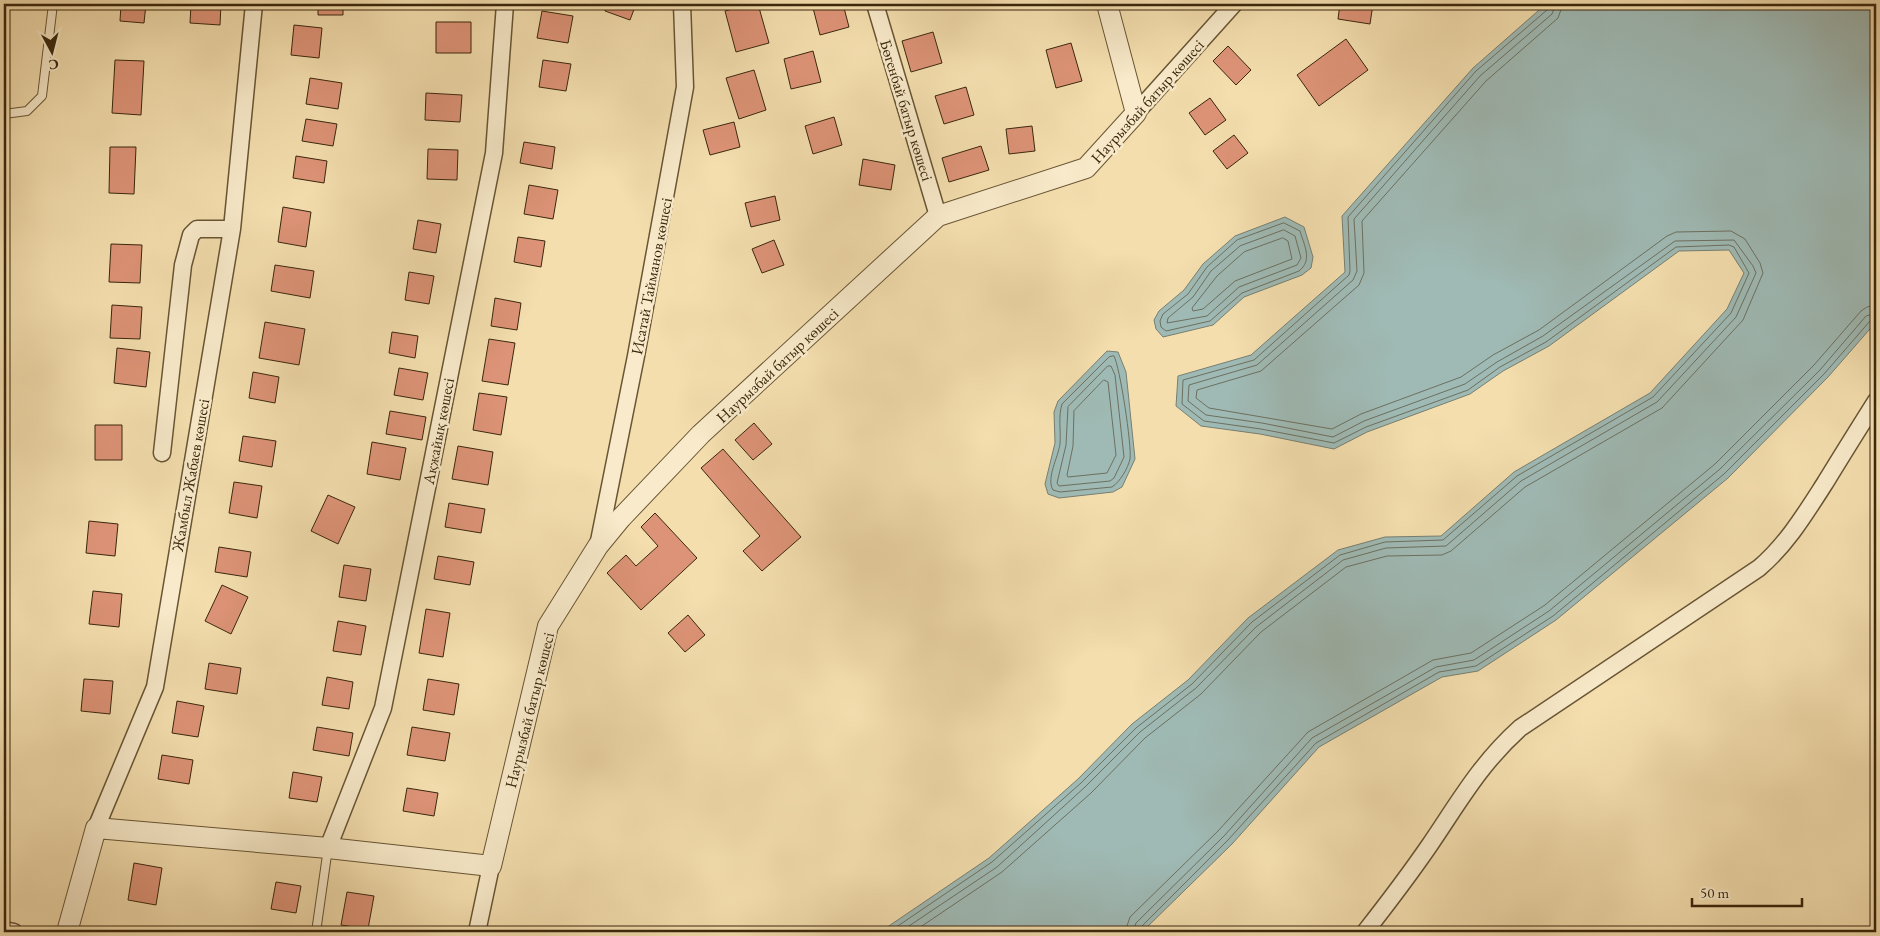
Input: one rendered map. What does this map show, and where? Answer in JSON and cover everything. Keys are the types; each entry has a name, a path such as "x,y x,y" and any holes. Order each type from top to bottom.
{"street":[{"name":"Жамбыл Жабаев көшесі","path":"67,932 96,828 155,687 232,229 254,4"},
{"name":"Ақжайық көшесі","path":"328,848 383,708 494,153 505,4"},
{"name":"Исатай Тайманов көшесі","path":"598,546 636,356 685,87 682,4"},
{"name":"Бөгенбай батыр көшесі","path":"875,4 938,216"},
{"path":"1107,4 1136,113"},
{"name":"Наурызбай батыр көшесі","path":"491,866 548,626 598,546 620,518 701,434 938,216 1086,168 1234,4"},
{"path":"162,453 183,265 191,235 197,229 232,229"},
{"path":"1365,932 1429,846 1471,781 1499,747 1520,728 1751,573 1786,542 1876,401"},
{"path":"96,828 328,848 491,866 477,932"},
{"path":"4,930 14,932"}],"lane":[{"path":"4,114 27,111 42,96 53,4"},
{"path":"316,932 328,848"}],"water":[{"path":"1546,4 1876,4 1876,322 1828,377 1728,478 1556,620 1478,671 1442,677 1319,747 1232,844 1142,932 880,932 989,858 1078,779 1132,724 1188,680 1248,618 1338,550 1385,537 1441,536 1514,472 1650,393 1727,309 1744,273 1729,250 1679,251 1549,346 1503,371 1470,394 1367,432 1334,449 1260,434 1201,426 1176,406 1178,376 1251,355 1345,272 1342,216 1473,68"},
{"path":"1285,217 1304,227 1313,257 1311,268 1302,275 1244,297 1213,325 1163,337 1156,329 1154,320 1159,311 1184,290 1203,264 1235,236"},
{"path":"1107,351 1118,352 1126,372 1135,459 1122,487 1113,492 1059,498 1048,494 1045,484 1055,443 1054,412 1058,401"}],"building":[{"path":"121,4 146,4 144,23 120,21"},
{"path":"191,4 221,4 220,25 190,23"},
{"path":"318,4 343,4 343,15 318,15"},
{"path":"607,4 636,4 630,20 605,11"},
{"path":"758,4 769,43 736,52 725,11"},
{"path":"812,4 843,4 849,27 820,35"},
{"path":"1340,4 1373,4 1370,24 1338,19"},
{"path":"542,11 573,16 568,43 537,38"},
{"path":"436,22 471,22 471,53 436,53"},
{"path":"294,25 322,28 319,58 291,55"},
{"path":"933,32 942,63 911,72 902,41"},
{"path":"1346,39 1368,70 1319,106 1297,75"},
{"path":"1071,43 1082,81 1056,88 1046,50"},
{"path":"1228,46 1251,70 1236,85 1213,61"},
{"path":"813,51 821,82 791,89 784,59"},
{"path":"115,60 144,61 141,115 112,113"},
{"path":"543,60 571,64 566,91 539,87"},
{"path":"754,70 766,110 739,119 726,78"},
{"path":"310,78 342,83 338,109 306,104"},
{"path":"966,87 974,115 944,124 935,96"},
{"path":"426,93 462,95 460,122 425,120"},
{"path":"1210,98 1226,120 1205,135 1189,113"},
{"path":"834,117 842,145 813,154 805,126"},
{"path":"306,119 337,124 333,146 302,141"},
{"path":"734,122 740,147 710,155 703,130"},
{"path":"1032,126 1035,151 1009,154 1006,129"},
{"path":"1234,135 1248,153 1227,169 1213,151"},
{"path":"524,142 555,147 552,169 520,163"},
{"path":"981,146 989,170 949,182 942,158"},
{"path":"110,147 136,147 134,194 109,193"},
{"path":"428,149 458,150 457,180 427,179"},
{"path":"296,156 327,161 324,183 293,178"},
{"path":"863,159 895,165 891,190 859,185"},
{"path":"529,185 558,190 553,219 524,214"},
{"path":"775,196 780,220 751,227 745,203"},
{"path":"283,207 311,212 306,247 278,242"},
{"path":"418,220 441,224 436,253 413,249"},
{"path":"518,237 545,241 541,267 514,262"},
{"path":"774,240 784,265 762,273 752,249"},
{"path":"111,244 142,245 140,283 109,282"},
{"path":"275,265 314,271 310,298 271,291"},
{"path":"409,272 434,276 429,304 405,300"},
{"path":"495,298 521,303 517,330 491,326"},
{"path":"112,305 142,307 140,339 110,338"},
{"path":"265,322 305,329 299,365 259,358"},
{"path":"392,332 418,336 415,358 389,353"},
{"path":"489,339 515,343 508,385 482,381"},
{"path":"117,348 150,352 146,387 114,383"},
{"path":"399,368 428,373 423,400 394,395"},
{"path":"253,372 279,377 275,403 249,398"},
{"path":"479,393 507,397 501,435 473,430"},
{"path":"390,411 426,417 422,440 386,434"},
{"path":"754,423 772,444 753,460 735,440"},
{"path":"95,425 122,425 122,460 95,460"},
{"path":"243,436 276,441 272,467 239,461"},
{"path":"372,442 406,448 400,480 367,474"},
{"path":"458,446 493,452 488,485 452,479"},
{"path":"723,449 801,537 762,571 743,551 760,536 701,468"},
{"path":"234,482 262,486 257,518 229,513"},
{"path":"328,495 355,507 338,544 311,531"},
{"path":"449,503 485,509 481,533 445,527"},
{"path":"655,513 697,558 641,610 607,573 626,555 636,566 658,546 641,527"},
{"path":"89,521 118,524 115,556 86,553"},
{"path":"219,547 251,552 247,577 215,572"},
{"path":"438,556 474,562 470,585 434,579"},
{"path":"344,565 371,569 366,601 339,597"},
{"path":"222,585 248,597 231,634 205,621"},
{"path":"93,591 122,594 119,627 89,624"},
{"path":"426,609 450,613 443,657 419,653"},
{"path":"688,615 705,635 685,652 668,633"},
{"path":"338,621 366,626 361,655 333,651"},
{"path":"209,663 241,668 237,694 205,689"},
{"path":"327,677 353,682 349,709 322,705"},
{"path":"84,679 113,681 110,714 81,711"},
{"path":"428,679 459,684 454,715 423,710"},
{"path":"177,701 204,706 198,737 172,733"},
{"path":"317,727 353,733 349,756 313,750"},
{"path":"412,727 450,733 445,761 407,755"},
{"path":"162,755 193,760 189,784 158,779"},
{"path":"293,772 322,777 317,802 289,798"},
{"path":"407,788 438,793 434,816 403,811"},
{"path":"134,863 162,868 156,905 128,900"},
{"path":"276,882 301,886 296,913 271,909"},
{"path":"347,892 374,896 368,929 341,925"}]}
